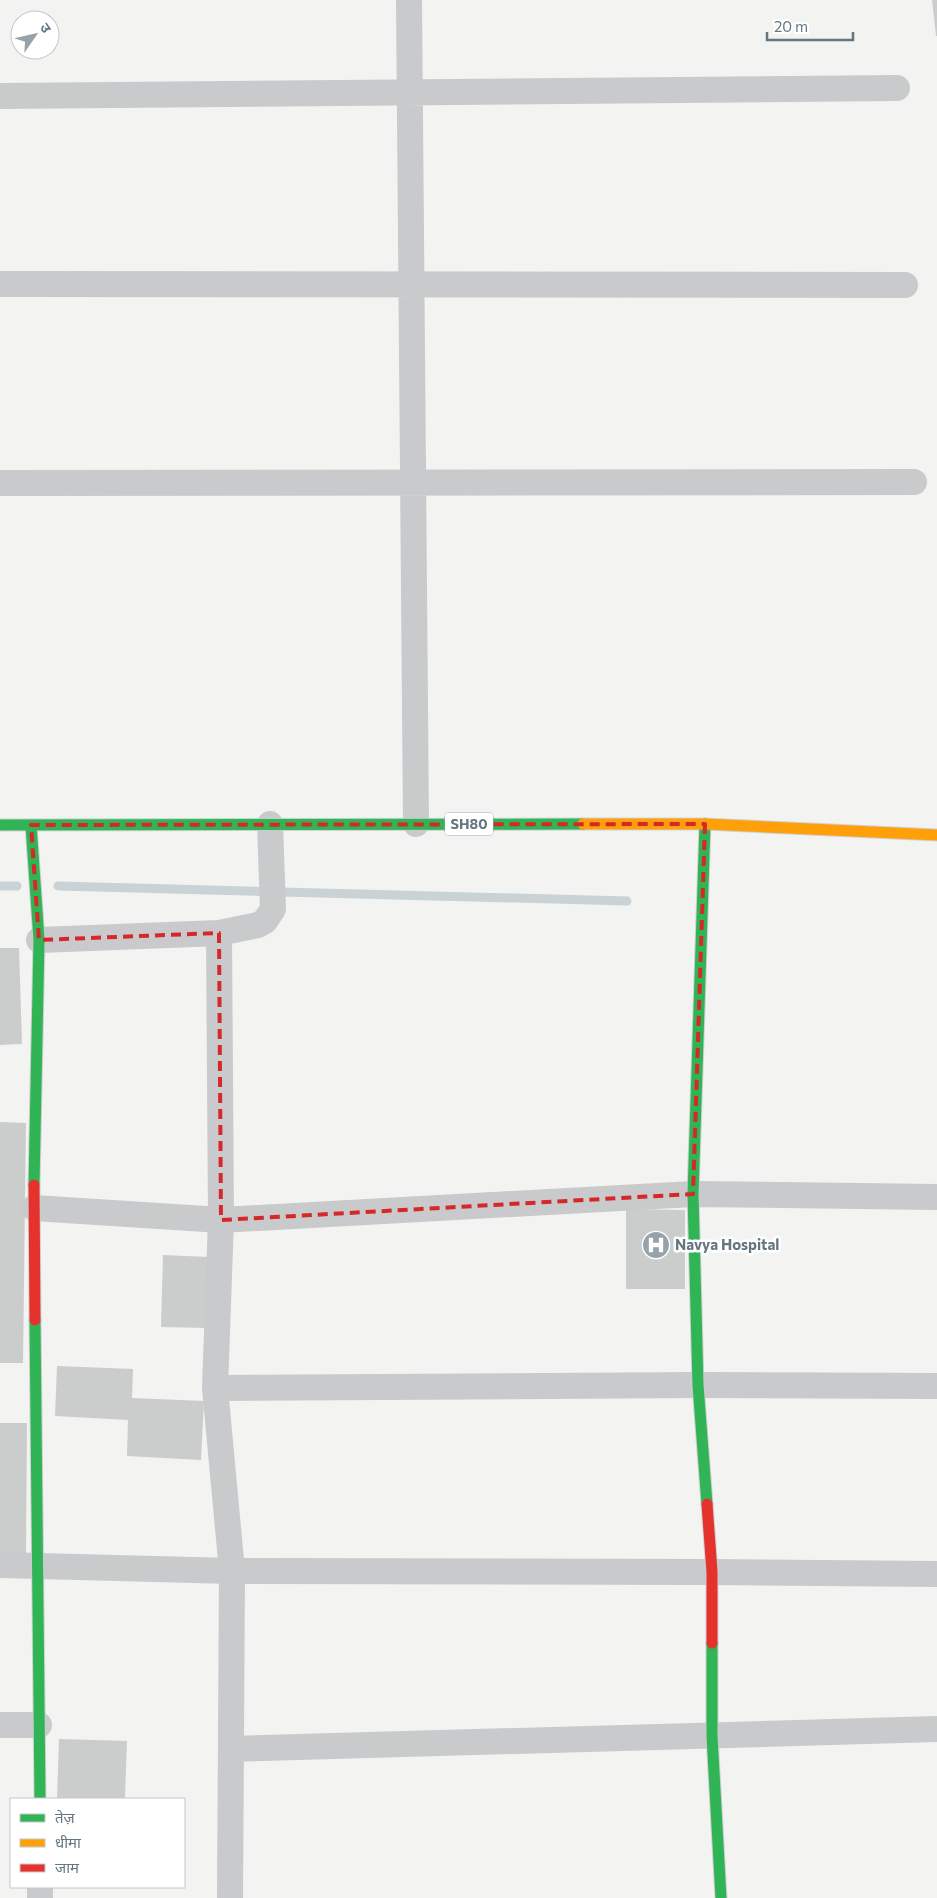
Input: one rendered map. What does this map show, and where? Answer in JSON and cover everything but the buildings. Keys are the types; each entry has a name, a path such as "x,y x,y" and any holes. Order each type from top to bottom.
{"street":[{"path":"410,0 416,824"},
{"path":"0,96 896,88"},
{"path":"0,284 905,285"},
{"path":"0,483 914,482"},
{"path":"39,940 219,933 265,921 270,916 273,903 270,824"},
{"path":"705,824 693,1194 698,1385 712,1572 712,1736 721,1898"},
{"name":"SH80","path":"0,825 705,824 937,835"},
{"path":"31,825 39,940 34,1208 40,1798"},
{"path":"219,933 221,1220 215,1388 232,1571 230,1898"},
{"path":"34,1208 221,1220 693,1194 937,1197"},
{"path":"215,1388 698,1385 937,1386"},
{"path":"0,1565 232,1571 937,1574"},
{"path":"0,1725 39,1725"},
{"path":"231,1749 937,1729"}],"highlighted area":[{"path":"705,824 693,1194 221,1220 219,933 39,940 31,825"}],"waterway":[{"path":"0,886 17,886"},
{"path":"58,886 627,901"}],"traffic: fast":[{"path":"0,825 583,824"},
{"path":"705,824 693,1194 698,1385 707,1504"},
{"path":"31,825 39,940 34,1185"},
{"path":"35,1320 40,1798"},
{"path":"712,1643 712,1736 721,1898"}],"traffic: slow":[{"path":"583,824 705,824 937,835"}],"traffic: jam":[{"path":"34,1185 35,1320"},
{"path":"707,1504 712,1572 712,1643"}],"place":[{"name":"Navya Hospital","path":"656,1245"}]}
